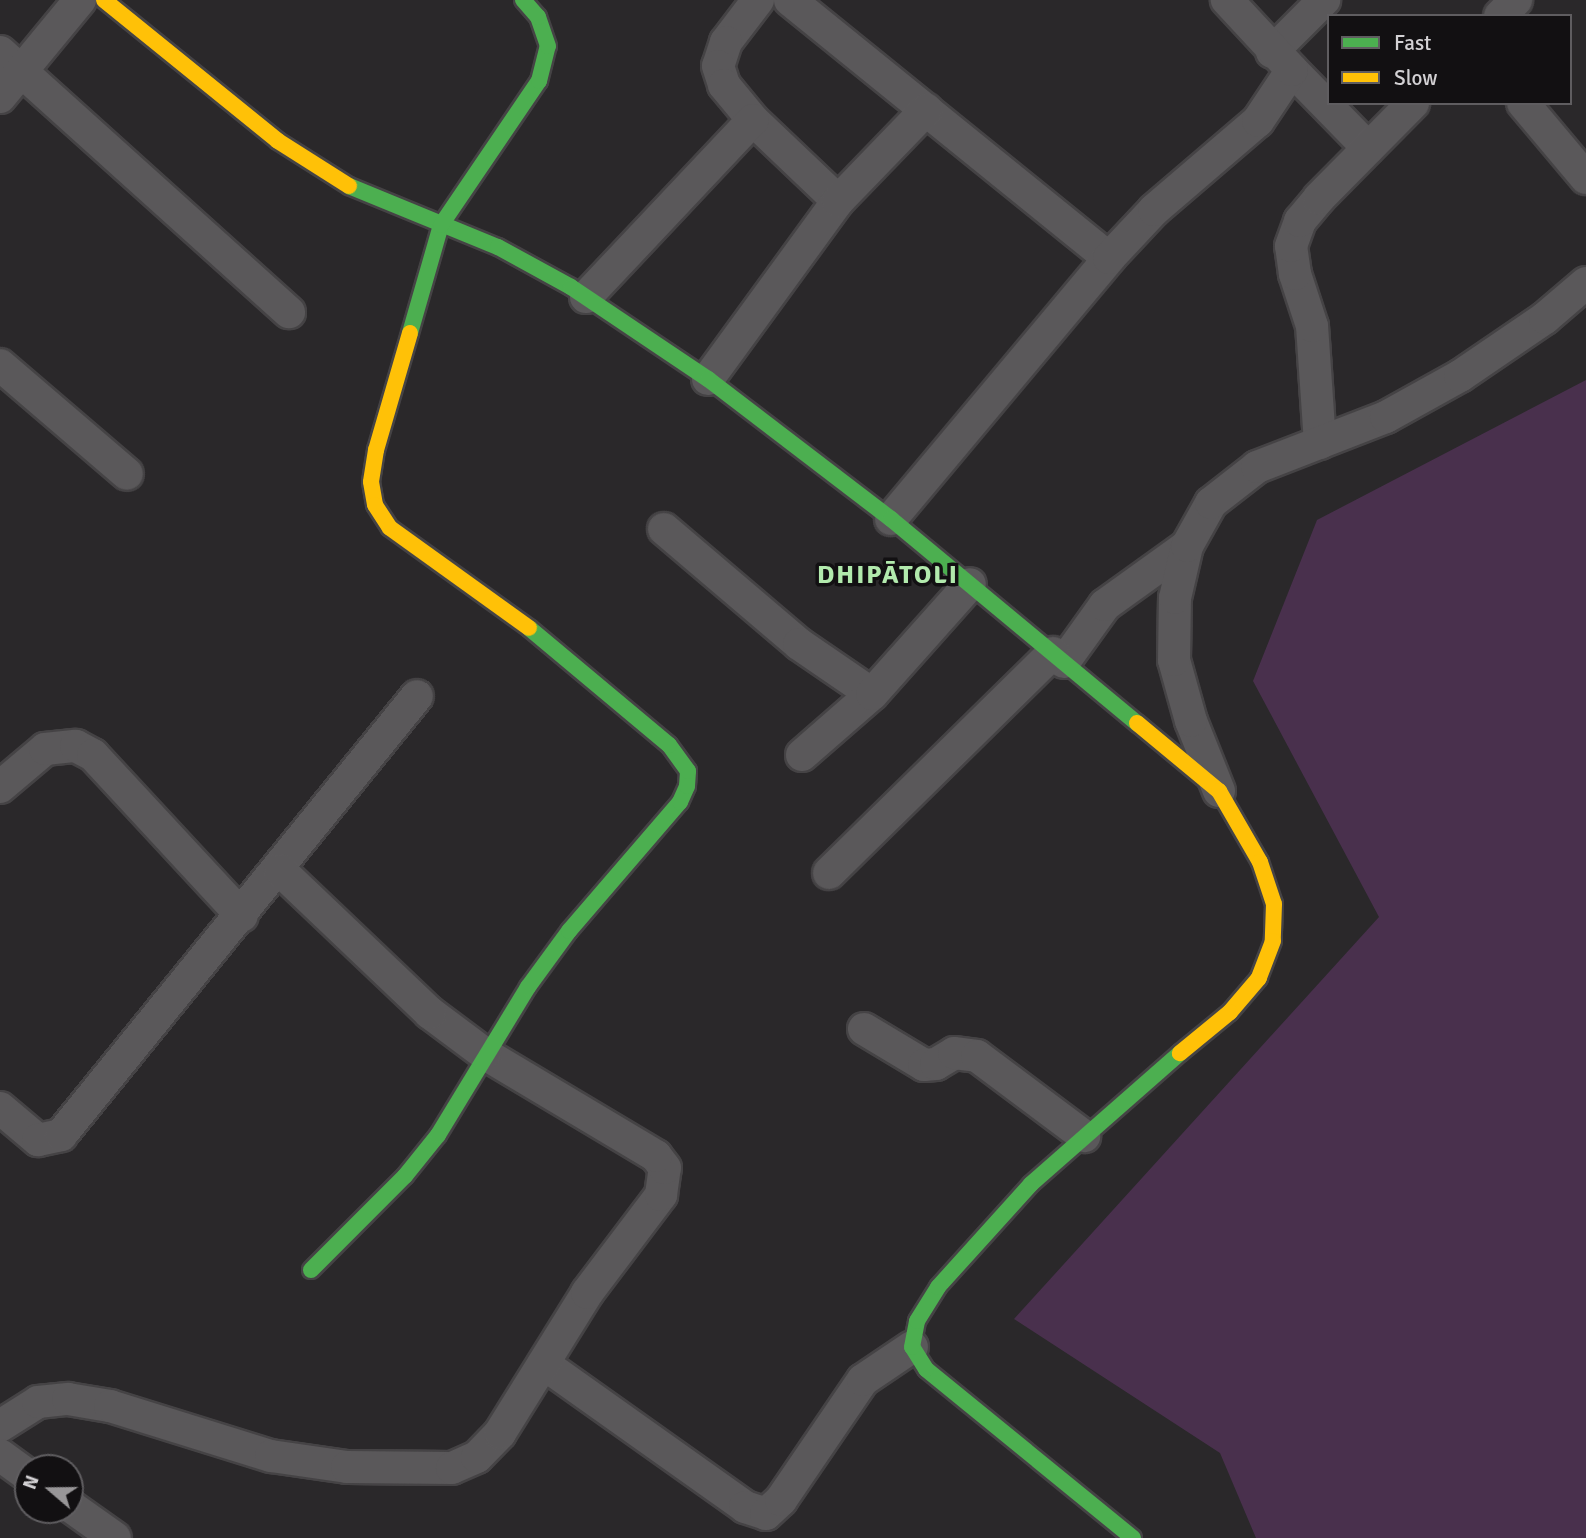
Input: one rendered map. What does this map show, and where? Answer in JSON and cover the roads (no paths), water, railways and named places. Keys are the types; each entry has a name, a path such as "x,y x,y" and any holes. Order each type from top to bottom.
{"street":[{"path":"0,97 11,62 80,0"},
{"path":"104,0 278,141 332,180 498,247 586,297 708,379 891,519 1219,790"},
{"path":"311,1270 438,1135 485,1054 569,931 680,802 688,771 669,745 540,636 390,528 375,505 371,482 376,450 441,225 539,81 548,46 538,17 523,0"},
{"path":"758,0 726,42 718,66 723,85 753,120 838,201"},
{"path":"790,0 1109,258"},
{"path":"1227,0 1282,61 1368,148"},
{"path":"891,519 1109,258 1154,210 1258,121 1282,61 1325,0"},
{"path":"1502,14 1516,0"},
{"path":"11,62 289,312"},
{"path":"1320,443 1312,326 1295,274 1291,246 1300,221 1411,105"},
{"path":"1525,105 1586,178"},
{"path":"708,379 838,201 926,110"},
{"path":"586,297 753,120"},
{"path":"1133,1538 926,1369 912,1347 917,1321 938,1287 1031,1184 1230,1012 1259,978 1273,941 1275,904 1261,862 1219,790 1191,720 1174,660 1175,598 1187,546 1212,503 1257,467 1386,417 1460,376 1545,318 1586,283"},
{"path":"0,365 127,474"},
{"path":"664,529 799,644 872,694"},
{"path":"829,873 1058,658 1105,605 1187,546"},
{"path":"802,755 872,694 970,584"},
{"path":"0,1108 38,1140 61,1135 281,870 417,696"},
{"path":"0,787 45,749 76,746 93,755 242,916"},
{"path":"0,1426 38,1402 68,1399 110,1406 271,1455 347,1467 452,1468 477,1457 500,1433 587,1293 661,1195 665,1168 629,1138 485,1054 430,1013 281,870"},
{"path":"864,1029 924,1066 936,1064 954,1053 977,1056 1084,1136"},
{"path":"544,1364 745,1507 766,1514 781,1500 863,1380 912,1347"},
{"path":"84,1516 115,1538"}],"district":[{"name":"DHIPĀTOLI","path":"888,576"}]}
